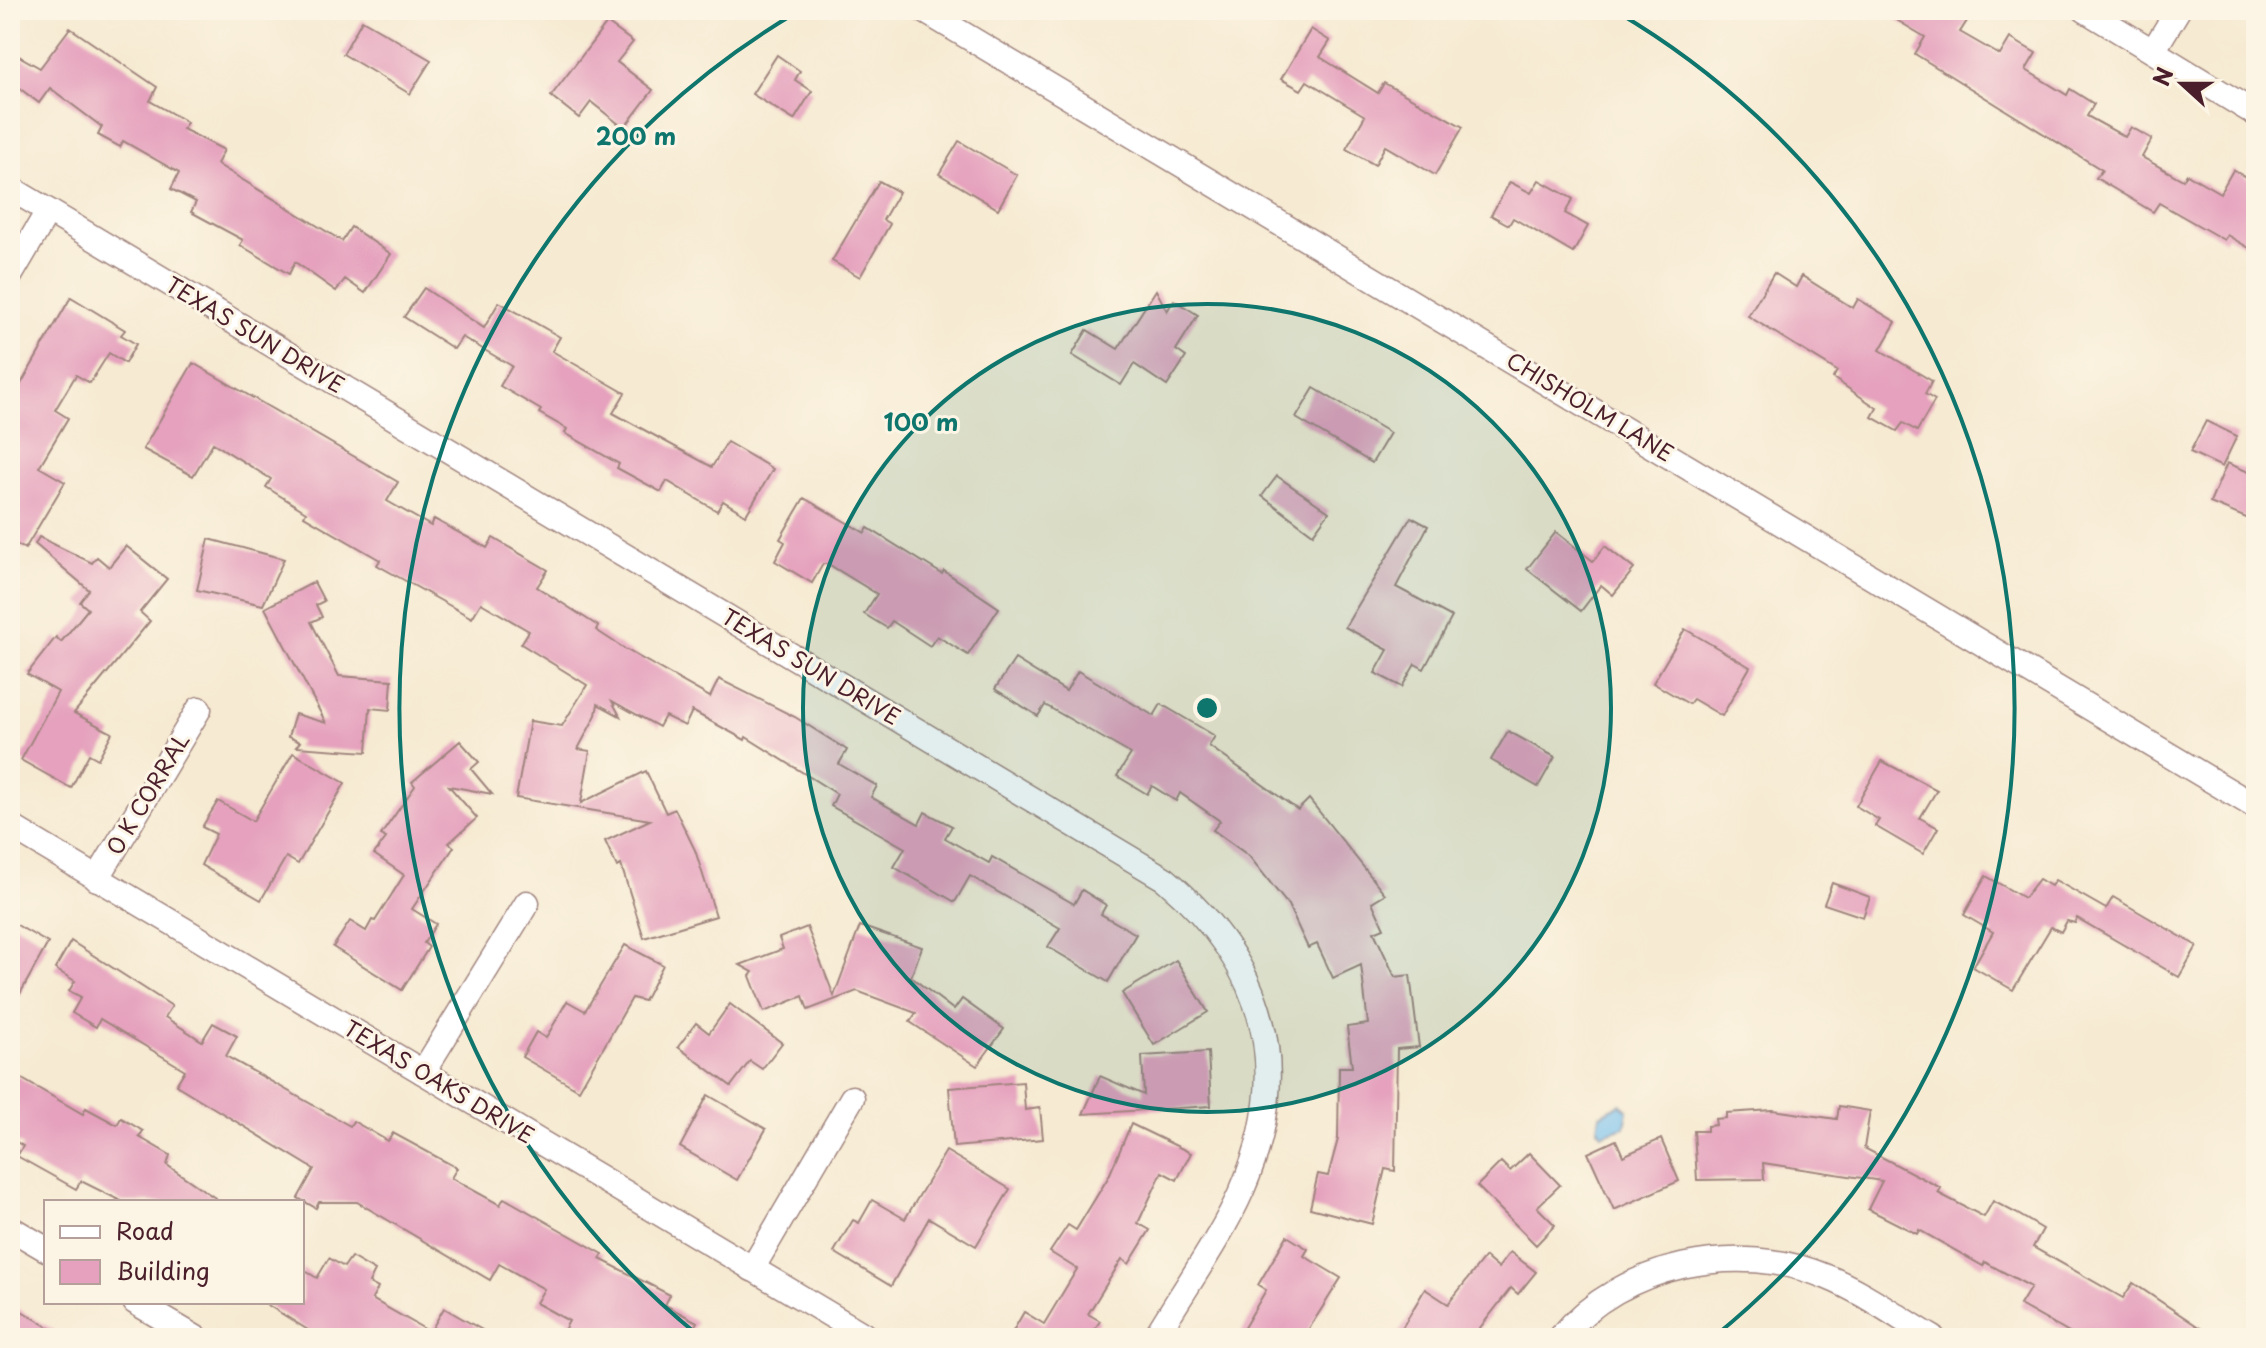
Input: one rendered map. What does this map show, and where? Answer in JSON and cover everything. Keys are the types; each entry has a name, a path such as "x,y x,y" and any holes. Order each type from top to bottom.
{"street":[{"name":"CHISHOLM LANE","path":"923,10 2256,807"},
{"path":"2085,10 2256,114"},
{"path":"2153,51 2178,10"},
{"name":"TEXAS SUN DRIVE","path":"10,188 1152,870 1198,906 1228,942 1265,1029 1268,1075 1264,1127 1241,1192 1155,1338"},
{"path":"10,276 48,211"},
{"name":"O K CORRAL","path":"97,879 199,709"},
{"name":"TEXAS OAKS DRIVE","path":"10,826 869,1338"},
{"path":"423,1072 527,903"},
{"path":"752,1269 852,1098"},
{"path":"10,1228 44,1248"},
{"path":"1560,1338 1578,1316 1617,1290 1657,1273 1722,1260 1756,1258 1789,1263 1830,1277 1933,1338"},
{"path":"138,1304 196,1338"}],"water":[{"path":"1620,1104 1628,1111 1625,1127 1602,1134 1598,1129 1600,1115"}],"building":[{"path":"1880,10 1974,10 1960,32 2000,55 2010,38 2036,53 2026,70 2067,95 2070,89 2094,104 2087,116 2125,137 2131,127 2152,139 2142,157 2183,180 2187,174 2220,193 2233,170 2256,183 2256,252 2227,235 2224,240 2159,203 2153,212 2096,178 2102,170 1915,54 1925,37"},
{"path":"362,20 431,60 410,94 343,54"},
{"path":"607,23 633,42 617,62 653,90 624,128 591,102 579,118 551,96"},
{"path":"70,28 157,87 150,101 187,122 183,129 224,150 217,164 342,241 351,227 391,254 365,293 345,279 336,291 295,262 289,274 240,245 243,240 191,212 196,202 171,189 179,173 123,141 120,147 98,135 102,127 50,88 39,103 10,81 10,51 40,68"},
{"path":"1311,29 1330,41 1320,57 1378,93 1384,83 1463,127 1435,175 1385,146 1375,165 1346,149 1365,116 1307,81 1301,90 1281,79"},
{"path":"777,55 800,71 795,80 812,91 794,120 752,94"},
{"path":"959,141 1017,175 998,209 939,174"},
{"path":"1539,180 1573,199 1565,213 1588,226 1573,253 1513,218 1509,225 1491,215 1510,182 1531,193"},
{"path":"879,181 899,192 883,220 890,224 860,277 832,261"},
{"path":"1774,273 1796,287 1802,276 1853,308 1858,299 1896,322 1880,350 1932,381 1925,394 1935,400 1917,431 1903,423 1897,431 1872,417 1877,408 1833,378 1837,371 1748,316"},
{"path":"424,288 484,328 499,302 560,337 552,351 625,393 613,413 712,467 727,442 773,469 746,515 723,501 717,511 667,481 661,492 617,468 619,464 565,433 567,429 539,413 541,410 500,386 512,366 462,337 454,349 404,317"},
{"path":"1156,290 1167,311 1174,300 1198,315 1176,350 1186,357 1167,386 1134,364 1121,385 1072,355 1087,330 1118,349"},
{"path":"71,297 125,330 121,335 136,344 125,363 109,353 90,383 76,375 55,410 68,418 39,467 65,482 25,549 10,541 10,403"},
{"path":"193,363 398,482 387,501 431,526 434,519 487,548 493,538 548,570 537,587 598,626 596,630 625,649 710,697 719,679 795,717 847,750 839,764 877,786 871,797 919,824 925,812 952,826 945,838 989,863 992,857 1074,904 1082,890 1106,905 1101,914 1136,934 1108,982 1048,947 1060,928 970,876 955,902 894,867 905,848 831,806 837,794 746,737 745,740 692,711 685,726 665,716 659,727 612,701 620,716 598,704 596,715 578,749 590,751 581,803 646,771 666,813 675,809 695,850 716,916 644,938 621,865 617,867 605,841 650,820 516,798 530,721 562,726 587,685 521,644 529,631 481,603 472,618 377,565 380,560 304,516 306,512 266,487 271,479 213,443 193,476 143,449"},
{"path":"1314,388 1390,433 1372,463 1296,418"},
{"path":"2206,421 2237,436 2222,467 2190,452"},
{"path":"2227,463 2256,475 2256,522 2210,503"},
{"path":"1277,476 1329,512 1313,534 1262,496"},
{"path":"804,498 865,533 868,528 942,574 944,571 999,608 968,655 937,636 930,646 892,621 887,628 864,614 877,594 828,564 823,564 812,583 775,561 785,542 780,539"},
{"path":"1411,517 1428,526 1396,587 1452,617 1424,669 1415,664 1402,687 1375,673 1388,650 1345,627"},
{"path":"1556,532 1593,561 1605,546 1634,569 1613,595 1601,585 1581,611 1527,569"},
{"path":"39,537 92,563 97,557 109,567 126,546 167,579 140,612 150,621 74,713 112,733 98,759 89,754 71,788 21,760 58,692 27,674 56,637 61,642 88,609 80,602 89,590 35,544"},
{"path":"209,539 284,559 263,605 197,590"},
{"path":"314,582 324,601 316,605 322,617 311,622 339,676 392,680 390,710 370,708 367,752 296,747 300,742 288,737 295,714 326,723 265,608"},
{"path":"1685,629 1750,667 1722,716 1693,699 1689,704 1653,683"},
{"path":"1015,659 1066,691 1078,671 1154,716 1161,704 1215,736 1209,746 1298,810 1309,799 1385,894 1372,902 1384,928 1374,932 1395,977 1410,975 1419,1047 1397,1049 1395,1171 1385,1169 1372,1224 1310,1208 1318,1174 1328,1176 1338,1139 1339,1067 1352,1067 1347,1027 1368,1024 1361,965 1333,978 1317,944 1308,948 1288,905 1249,856 1213,830 1220,821 1180,793 1176,801 1152,786 1147,794 1117,776 1131,754 1045,705 1038,716 995,689"},
{"path":"1508,731 1555,757 1538,787 1491,760"},
{"path":"460,741 479,762 471,769 492,794 449,786 477,818 449,843 454,847 412,909 436,924 424,943 429,947 402,990 333,947 350,921 366,931 404,875 374,854 386,838 381,835 415,786 412,782"},
{"path":"293,753 345,783 298,864 286,857 261,900 201,865 216,834 202,827 218,801 253,821"},
{"path":"1882,761 1937,790 1920,818 1938,828 1923,854 1875,826 1879,820 1856,806"},
{"path":"1986,876 2024,898 2039,879 2051,886 2055,880 2106,909 2113,897 2197,946 2179,977 2077,918 2075,923 2067,921 2061,932 2051,927 2013,990 1973,967 1993,932 1964,915"},
{"path":"1832,883 1870,897 1863,917 1824,904"},
{"path":"10,921 48,943 10,1012"},
{"path":"860,926 922,947 911,977 954,1010 962,999 1004,1029 977,1066 910,1022 916,1013 857,991 808,1010 803,996 764,1012 750,976 753,972 740,965 783,949 779,938 807,927 834,996"},
{"path":"71,941 172,1006 165,1017 202,1041 213,1023 237,1036 226,1056 350,1126 353,1121 388,1141 393,1133 457,1168 451,1178 500,1205 504,1198 603,1254 600,1259 670,1295 665,1305 697,1322 688,1338 578,1338 564,1330 569,1321 536,1303 544,1289 499,1264 490,1280 357,1202 319,1202 316,1208 298,1198 314,1169 176,1085 185,1070 100,1019 96,1027 72,1013 81,997 69,991 75,981 55,969"},
{"path":"625,945 663,965 644,1001 632,998 579,1090 522,1057 536,1032 546,1038 567,1001 585,1011"},
{"path":"1176,960 1208,1012 1154,1045 1122,993"},
{"path":"730,1004 782,1043 762,1069 750,1061 731,1086 678,1047 696,1023 709,1033"},
{"path":"1208,1052 1211,1106 1083,1114 1100,1076 1144,1095 1142,1056"},
{"path":"10,1072 83,1114 86,1108 117,1125 121,1118 143,1131 139,1137 170,1155 167,1165 218,1200 119,1200 81,1181 76,1189 17,1156 23,1146 10,1138"},
{"path":"1023,1082 1025,1110 1040,1108 1043,1139 954,1147 949,1088"},
{"path":"708,1095 766,1129 737,1180 680,1147"},
{"path":"1839,1106 1870,1111 1864,1148 1941,1188 1938,1193 1984,1217 1993,1201 2016,1213 2043,1229 2033,1247 2123,1298 2133,1283 2215,1338 2078,1338 2020,1305 2031,1287 1985,1262 1983,1266 1919,1230 1917,1234 1868,1209 1882,1181 1763,1163 1764,1179 1697,1180 1694,1131 1707,1131 1707,1126 1716,1125 1715,1119 1726,1118 1726,1113 1773,1110 1837,1119"},
{"path":"1131,1124 1191,1153 1177,1180 1162,1172 1138,1223 1150,1230 1129,1264 1122,1259 1088,1314 1100,1321 1089,1338 1009,1338 1024,1312 1044,1324 1077,1269 1050,1252 1068,1225 1076,1230 1109,1176"},
{"path":"1661,1139 1679,1181 1614,1210 1588,1153 1616,1140 1623,1156"},
{"path":"946,1151 1010,1189 976,1246 929,1218 891,1286 834,1252 853,1220 859,1223 872,1200 905,1219"},
{"path":"1529,1153 1560,1185 1537,1207 1555,1225 1536,1245 1477,1186 1501,1162 1510,1171"},
{"path":"1287,1236 1308,1249 1304,1256 1341,1278 1303,1338 1238,1338 1266,1290 1258,1285"},
{"path":"1510,1252 1536,1272 1518,1294 1511,1288 1472,1338 1396,1338 1425,1289 1448,1304 1485,1257 1498,1268"},
{"path":"351,1257 375,1271 369,1283 378,1288 372,1299 430,1332 444,1308 496,1338 321,1338 266,1304 304,1304 304,1270 317,1278 329,1258 344,1267"},
{"path":"10,1304 67,1338 10,1338"}]}
